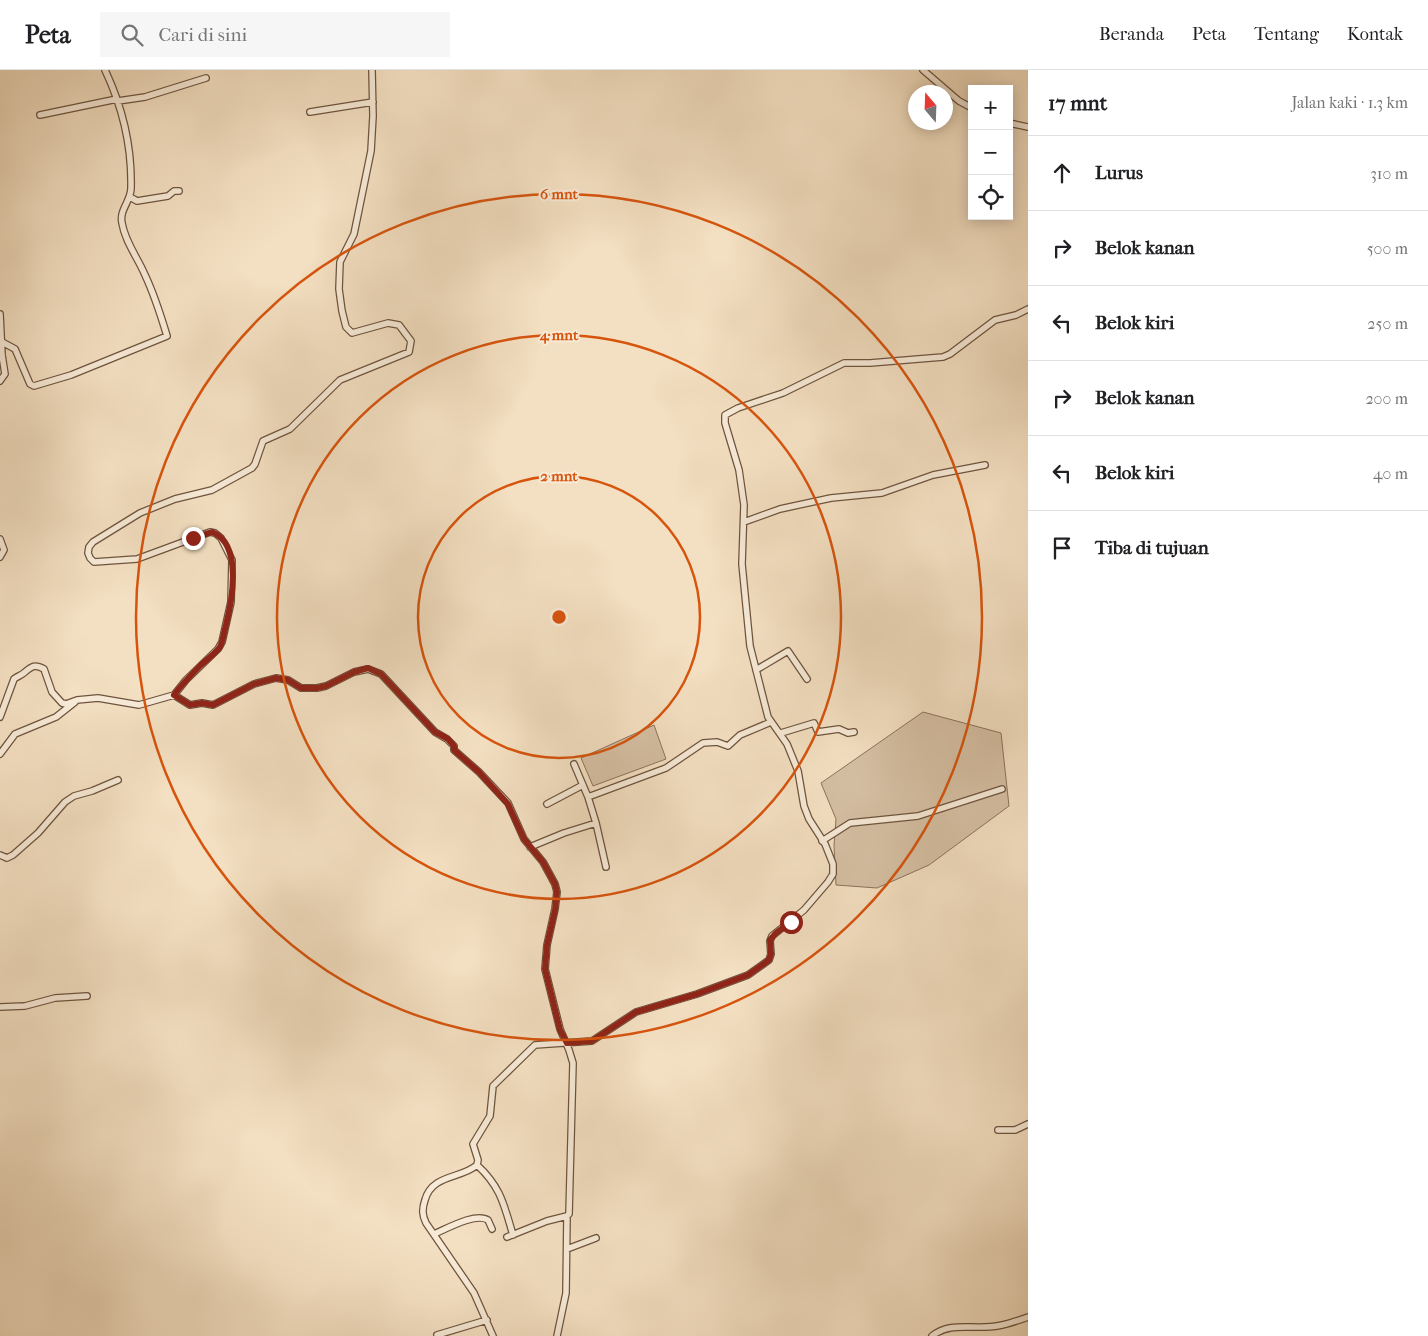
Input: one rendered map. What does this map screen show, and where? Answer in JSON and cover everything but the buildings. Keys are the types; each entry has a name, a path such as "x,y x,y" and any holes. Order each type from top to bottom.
{"street":[{"path":"1,342 15,349 30,384 34,386 70,375 168,336 146,277 125,235 122,224 122,212 130,197 131,182 127,140 123,117 105,70"},
{"path":"0,717 14,679 24,674 30,667 35,666 44,669 52,692 62,703 66,704 78,700 98,698 139,705 174,695 186,680 221,645 232,592 233,564 225,542 219,535 210,532 143,558 97,562 89,556 89,547 93,542 140,513 175,499 212,490 252,468 256,464 263,441 290,429 340,380 409,352 411,341 398,324 388,323 352,333 346,327 341,309 339,289 340,262 354,234 372,140 372,70"},
{"path":"923,70 968,106"},
{"path":"40,115 117,100 145,97 206,78"},
{"path":"310,112 373,102"},
{"path":"1013,124 1028,127"},
{"path":"130,197 138,201 168,196 174,191 179,191"},
{"path":"477,1165 478,1160 474,1144 490,1116 493,1086 535,1045 592,1041 636,1012 727,984 748,975 765,964 771,954 770,940 772,936 804,910 833,874 831,856 809,820 804,806 798,771 787,744 781,733 771,722 762,696 750,646 742,564 744,505 739,470 725,423 725,415 738,408 783,393 844,363 870,363 943,357 950,354 995,320 1028,310"},
{"path":"0,314 5,374 0,381"},
{"path":"744,522 780,509 831,498 889,491 926,476 985,464"},
{"path":"0,539 4,550 0,557"},
{"path":"756,670 788,651 807,679"},
{"path":"174,695 190,705 202,703 213,705 254,684 276,678 288,680 301,688 310,689 326,686 364,670 374,670 381,674 435,732 448,739 454,746 454,750 475,768 512,808 524,839 545,866 556,888 555,910 547,945 545,969 560,1030 567,1043 573,1063 566,1293 557,1336"},
{"path":"0,754 16,733 56,717 78,700"},
{"path":"588,797 668,766 704,743 717,742 726,746 730,745 740,735 771,722"},
{"path":"781,733 814,723 818,732 839,729 848,733 854,732"},
{"path":"574,764 588,797 606,866"},
{"path":"0,855 8,858 13,856 38,833 59,808 74,796 118,780"},
{"path":"547,804 583,785"},
{"path":"822,841 850,823 918,816 1002,789"},
{"path":"530,847 564,833 596,823"},
{"path":"0,1007 23,1006 55,998 87,996"},
{"path":"998,1130 1015,1130 1028,1124"},
{"path":"477,1165 444,1180 430,1190 422,1208 423,1217 470,1287 493,1336"},
{"path":"477,1165 489,1176 498,1190 503,1201 510,1236 547,1221 568,1216"},
{"path":"434,1234 460,1223 481,1217 488,1220 492,1229"},
{"path":"567,1249 596,1238"},
{"path":"932,1336 951,1327 996,1326 1013,1323 1028,1317"},
{"path":"437,1335 487,1320"}],"shaded area":[{"path":"923,712 1001,733 1009,806 929,865 877,888 836,885 834,845 836,819 821,783"},
{"path":"654,725 666,759 593,786 581,758"}],"route":[{"path":"193,538 212,532 219,535 225,542 233,564 231,602 221,645 186,680 174,695 190,705 202,703 213,705 254,684 276,678 288,680 301,688 310,689 326,686 354,672 368,668 381,674 435,732 448,739 461,758 479,772 512,808 524,839 543,862 555,884 557,892 555,910 547,945 545,969 555,1003 560,1030 567,1043 592,1041 636,1012 697,994 748,975 769,960 772,936 791,922"}]}
